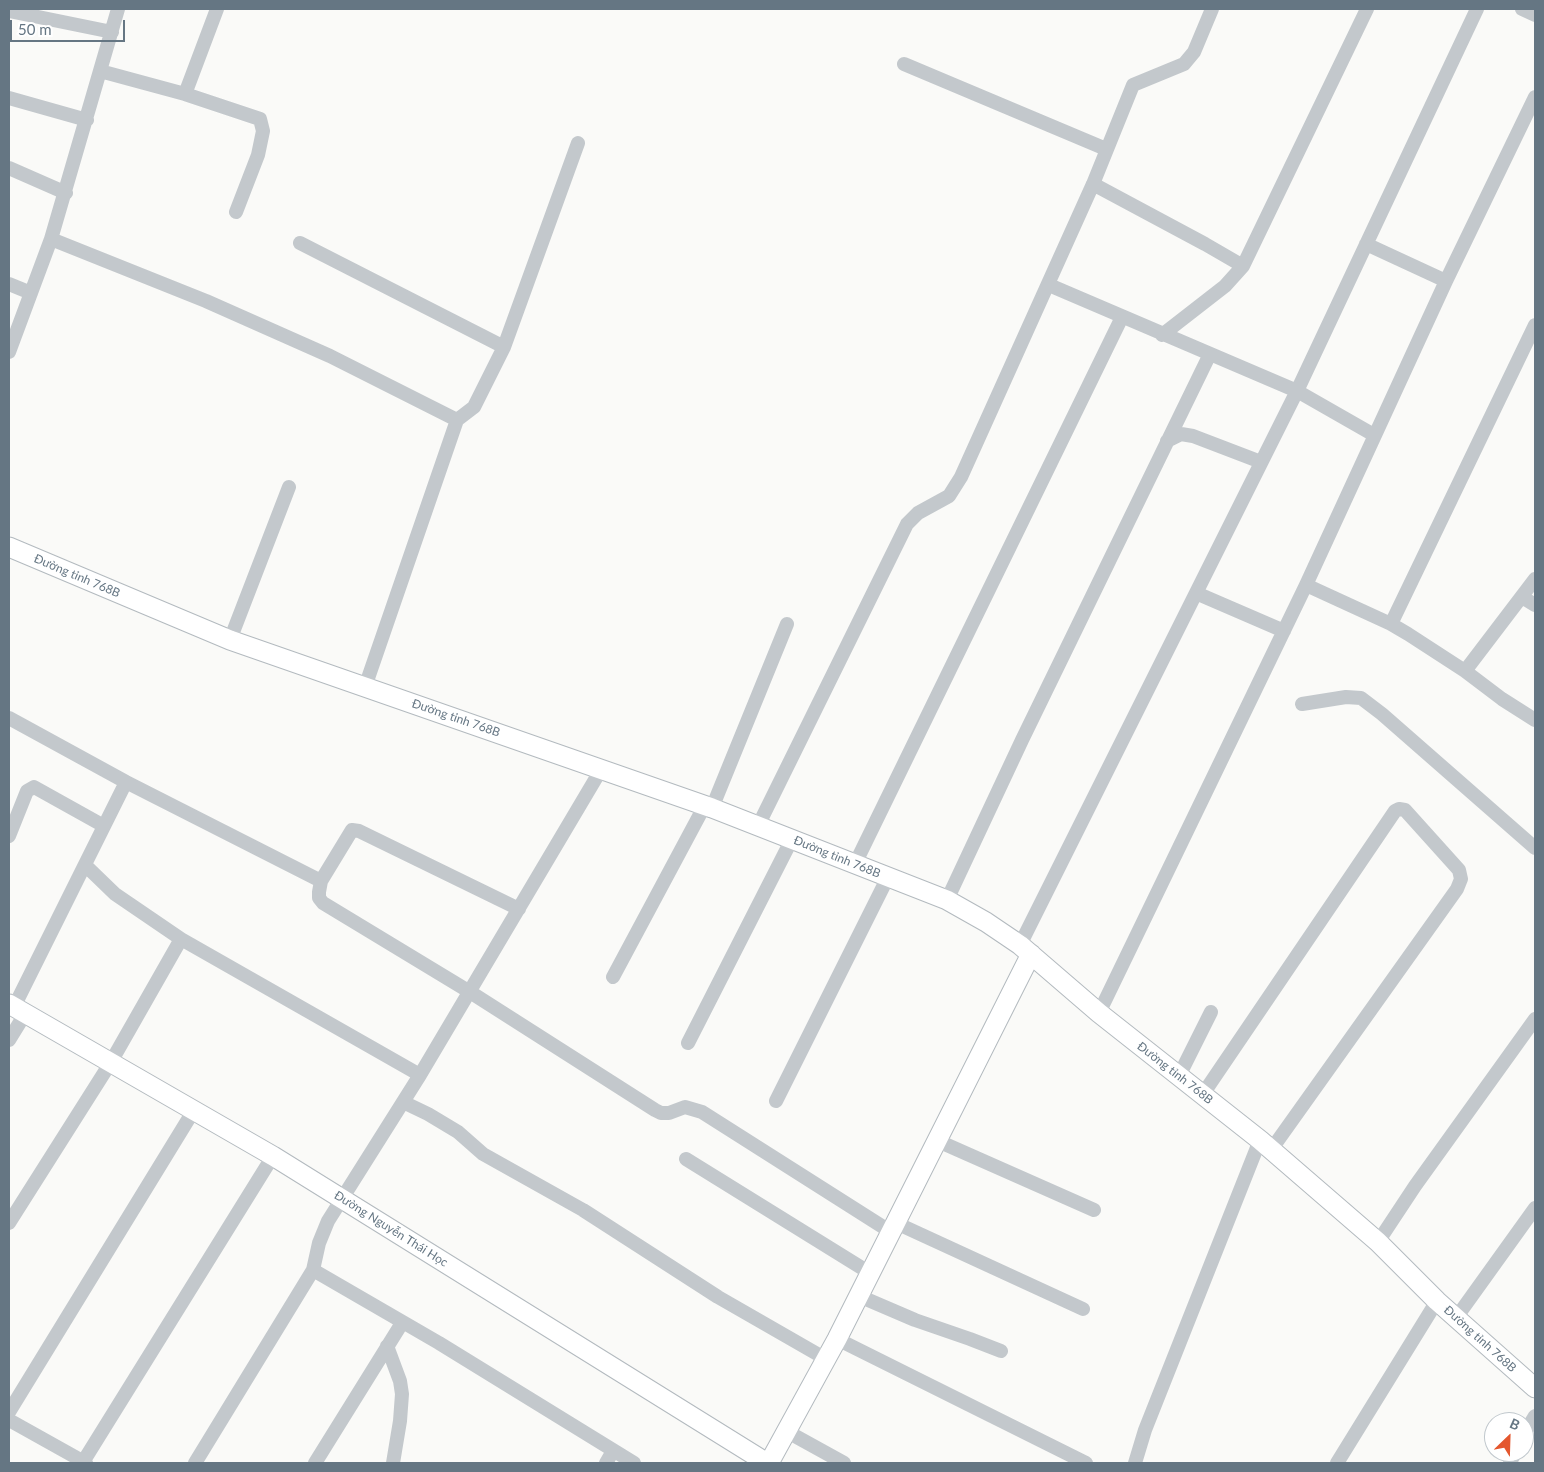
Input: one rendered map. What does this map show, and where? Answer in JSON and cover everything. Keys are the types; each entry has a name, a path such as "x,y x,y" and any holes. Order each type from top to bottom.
{"street":[{"path":"9,352 66,193 118,9"},
{"path":"185,94 217,9"},
{"path":"758,826 907,524 918,513 949,496 961,477 1049,285 1133,85 1184,64 1194,52 1212,9"},
{"path":"1162,335 1225,286 1243,266 1367,9"},
{"path":"768,1463 837,1339 938,1141 1026,950 1196,593 1297,391 1477,9"},
{"path":"1522,9 1535,15"},
{"path":"9,11 112,32"},
{"path":"904,64 1106,149"},
{"path":"100,71 185,94 260,119 263,131 258,155 236,212"},
{"path":"1099,1013 1306,585 1446,281 1535,97"},
{"path":"9,98 87,120"},
{"path":"365,687 457,420 474,407 504,347 578,143"},
{"path":"9,168 66,193"},
{"path":"1093,184 1243,266"},
{"path":"51,239 206,301 330,356 457,420"},
{"path":"300,243 504,347"},
{"path":"1366,244 1446,281"},
{"path":"9,284 31,293"},
{"path":"1049,285 1162,335 1297,391 1374,436"},
{"path":"855,864 1122,317"},
{"path":"1390,624 1535,325"},
{"path":"947,900 1022,740 1210,354"},
{"path":"1167,441 1181,434 1193,436 1261,462"},
{"path":"230,640 289,487"},
{"name":"Đường tỉnh 768B","path":"9,547 230,640 708,806 947,900 986,922 1026,950 1099,1013 1266,1145 1378,1242 1437,1301 1535,1387"},
{"path":"1465,671 1535,579"},
{"path":"1306,585 1390,624 1465,671 1502,699 1535,720"},
{"path":"1196,593 1284,631"},
{"path":"1522,597 1535,605"},
{"path":"613,977 708,806 787,624"},
{"path":"1302,704 1346,697 1362,698 1535,848"},
{"path":"9,718 126,782 321,881"},
{"path":"195,1463 313,1270 322,1232 420,1076 602,768"},
{"path":"9,1040 16,1008 126,782"},
{"path":"9,836 27,791 34,786 104,826"},
{"path":"1135,1463 1145,1430 1266,1145 1457,889 1461,879 1459,870 1405,810 1399,809 1395,811 1202,1094"},
{"path":"519,909 359,831 352,830 321,881 319,892 319,898 323,902 470,992 655,1110 662,1113 685,1107 702,1112 893,1228 1083,1309"},
{"path":"688,1043 792,839"},
{"path":"85,866 115,894 181,939 420,1076"},
{"path":"776,1101 888,877"},
{"path":"9,1223 111,1062 181,939"},
{"name":"Đường Nguyễn Thái Học","path":"16,1008 273,1156 768,1463"},
{"path":"1179,1076 1211,1012"},
{"path":"1378,1242 1415,1186 1535,1019"},
{"path":"403,1102 458,1132 483,1154 584,1210 718,1297 826,1359"},
{"path":"9,1412 194,1110"},
{"path":"938,1141 1094,1210"},
{"path":"9,1420 85,1462 273,1156"},
{"path":"686,1159 870,1273"},
{"path":"1456,1318 1535,1208"},
{"path":"313,1270 439,1343 610,1457 634,1463"},
{"path":"859,1296 915,1320 970,1338 1001,1351"},
{"path":"1337,1463 1437,1301"},
{"path":"315,1463 402,1323"},
{"path":"837,1339 1086,1463"},
{"path":"387,1346 400,1382 402,1394 400,1421 393,1463"},
{"path":"786,1431 844,1463"}]}
